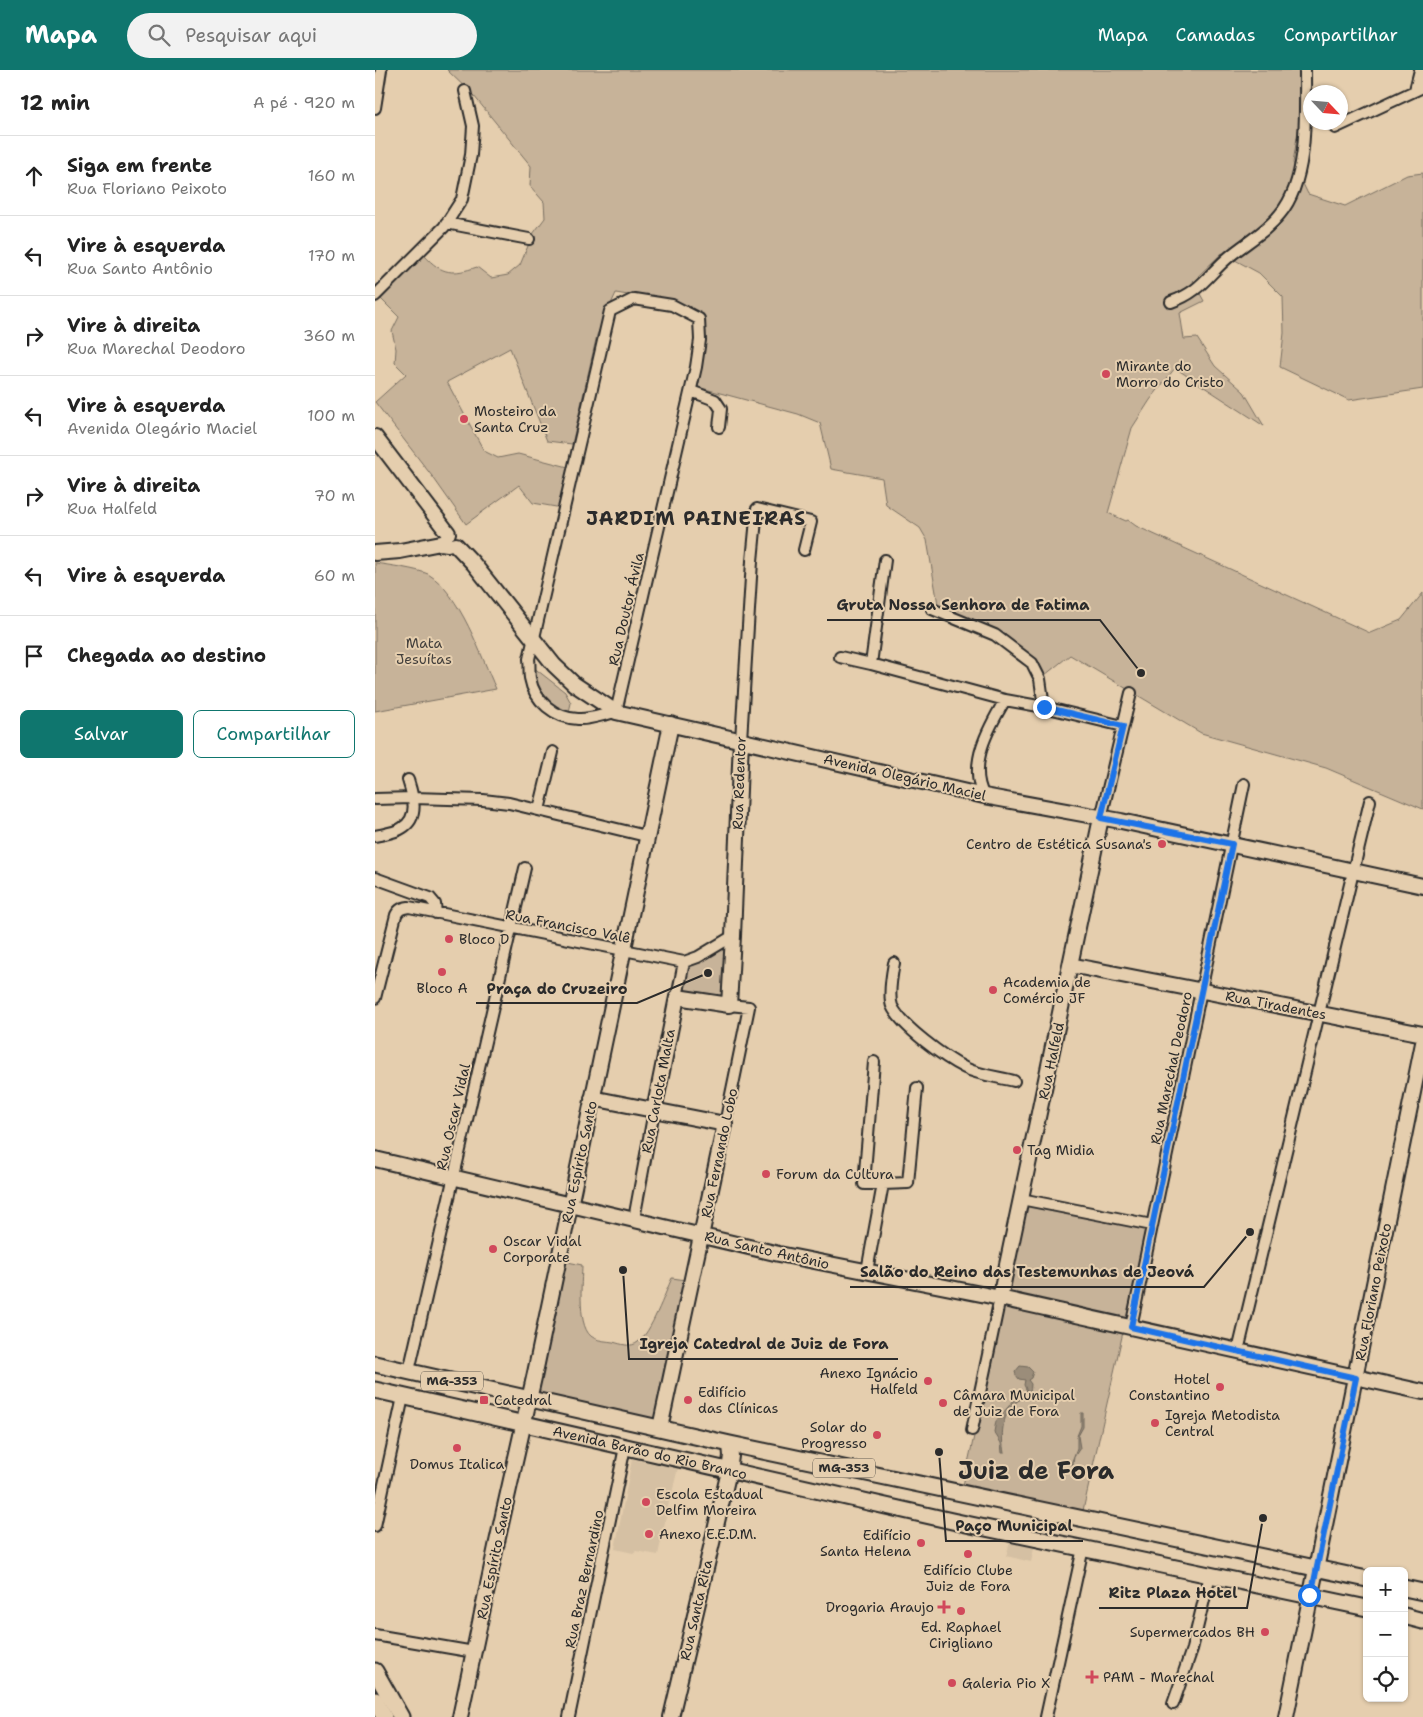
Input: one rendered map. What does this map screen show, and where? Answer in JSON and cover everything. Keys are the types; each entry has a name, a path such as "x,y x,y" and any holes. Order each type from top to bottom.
{"main road":[{"name":"Avenida Barão do Rio Branco","path":"375,1364 729,1444 1363,1578"},
{"name":"Avenida Barão do Rio Branco","path":"375,1390 952,1521 1363,1607"},
{"path":"1408,1589 1423,1592"},
{"path":"1408,1617 1423,1620"},
{"path":"375,1671 401,1717"},
{"path":"375,1700 384,1717"}],"street":[{"path":"375,108 381,70"},
{"path":"1171,302 1197,290 1229,257 1281,214 1300,173 1305,123 1305,70"},
{"path":"1348,122 1419,89 1420,70"},
{"path":"375,296 446,223 462,199 471,155 473,126 465,91"},
{"path":"446,223 529,238"},
{"name":"Rua Doutor Ávila","path":"534,639 610,311 634,299 672,305 699,319 700,340 691,391 617,712"},
{"path":"691,391 715,400 721,409 719,427"},
{"name":"Avenida Olegário Maciel","path":"375,437 451,541 473,563 554,665 574,684 617,712 984,796 1232,844 1423,886"},
{"name":"Rua Redentor","path":"729,1005 741,740 757,509 811,522 804,550"},
{"path":"375,553 400,551 451,541"},
{"path":"871,664 885,560"},
{"path":"932,609 995,635 1032,663 1040,679 1044,707"},
{"path":"534,639 529,659 530,679 537,697 548,708 563,717 579,719 617,712"},
{"path":"840,657 1005,700 1044,707 1123,726"},
{"name":"Rua Halfeld","path":"972,1430 1101,818 1131,693"},
{"path":"984,796 979,786 977,772 981,751 992,723 1005,700"},
{"name":"Rua Espírito Santo","path":"461,1717 671,724"},
{"path":"539,810 553,752"},
{"path":"375,836 402,828 411,820 413,798 408,780"},
{"name":"Rua Marechal Deodoro","path":"1131,1327 1245,784"},
{"path":"375,799 483,800 509,803 646,836"},
{"path":"1238,1351 1370,801"},
{"name":"Rua Oscar Vidal","path":"409,1371 525,868"},
{"path":"375,878 430,898 435,904 436,913"},
{"name":"Rua Francisco Valê","path":"375,998 396,915 399,909 409,907 685,962"},
{"path":"685,962 698,957 733,936"},
{"name":"Rua Carlota Malta","path":"634,1219 685,962"},
{"path":"894,963 891,984 892,1004 902,1021 939,1052 967,1069 1014,1081"},
{"name":"Rua Tiradentes","path":"1070,965 1423,1034"},
{"name":"Rua Fernando Lobo","path":"660,1428 749,1007 677,997"},
{"name":"Rua Floriano Peixoto","path":"1287,1717 1423,1043"},
{"path":"874,1062 864,1184 908,1183 917,1088"},
{"path":"592,1098 725,1124"},
{"name":"Rua Santo Antônio","path":"375,1160 779,1254 1000,1298 1423,1392"},
{"path":"867,1271 883,1184"},
{"path":"1021,1199 1152,1225"},
{"path":"375,1526 403,1396"},
{"name":"Rua Santa Rita","path":"671,1717 729,1471 731,1456 729,1444"},
{"name":"Rua Braz Bernardino","path":"569,1717 625,1447"},
{"path":"1046,1717 1083,1548"},
{"path":"1173,1704 1192,1649 1210,1574"},
{"path":"375,1635 474,1652"}],"shaded area":[{"path":"1020,1366 1028,1367 1033,1372 1028,1380 1031,1384 1031,1389 1028,1394 1014,1404 1004,1421 1002,1440 1004,1453 1002,1453 1001,1443 994,1432 996,1421 1015,1399 1027,1391 1024,1385 1025,1380 1019,1379 1015,1372"},
{"path":"1081,1413 1083,1413 1083,1427 1078,1436 1080,1448 1074,1457 1073,1464 1071,1464 1077,1448 1077,1436 1081,1426"},
{"name":"Escola Estadual Delfim Moreira","path":"632,1459 678,1468 658,1555 615,1549"},
{"path":"1010,1542 1034,1548 1031,1562 1006,1556"}],"green space":[{"path":"447,70 1301,70 1299,124 1293,163 1308,194 1345,206 1407,175 1423,173 1423,389 1349,400 1280,367 1284,333 1283,297 1259,273 1222,253 1193,281 1204,301 1180,313 1184,339 1197,338 1215,366 1244,392 1264,426 1175,368 1150,400 1132,428 1108,513 1126,521 1128,520 1136,526 1370,633 1401,620 1423,593 1423,809 1326,768 1201,733 1070,655 1040,679 1006,637 939,610 927,540 920,528 886,505 882,478 831,469 820,423 798,414 694,386 704,321 675,303 616,293 597,335 572,444 547,441 510,348 447,382 484,451 498,458 518,454 572,468 562,508 533,503 519,485 466,524 375,402 406,374 395,363 396,349 392,331 399,317 380,298 424,255 430,262 448,272 477,267 491,278 508,275 520,265 533,234 545,218 544,202 530,186 531,166 474,96"},
{"name":"Mata Jesuítas","path":"375,563 423,572 439,583 460,610 496,689 375,711"},
{"path":"533,667 565,692 571,703 569,712 565,713 539,689"},
{"path":"731,941 723,996 716,998 684,993 686,975 691,966"},
{"path":"1023,1201 1147,1227 1127,1319 1004,1294"},
{"path":"563,1261 582,1265 581,1305 582,1316 588,1333 598,1340 626,1345 638,1342 648,1330 672,1278 686,1280 657,1420 537,1393"},
{"path":"1003,1306 1123,1332 1082,1515 962,1490"}],"place":[{"name":"Mirante do Morro do Cristo","path":"1106,374"},
{"name":"Mosteiro da Santa Cruz","path":"464,419"},
{"name":"Gruta Nossa Senhora de Fatima","path":"1141,673"},
{"name":"Centro de Estética Susana's","path":"1162,844"},
{"name":"Bloco D","path":"449,939"},
{"name":"Bloco A","path":"442,972"},
{"name":"Praça do Cruzeiro","path":"708,973"},
{"name":"Academia de Comércio JF","path":"993,990"},
{"name":"Tag Midia","path":"1017,1150"},
{"name":"Forum da Cultura","path":"766,1174"},
{"name":"Salão do Reino das Testemunhas de Jeová","path":"1250,1232"},
{"name":"Oscar Vidal Corporate","path":"493,1249"},
{"name":"Igreja Catedral de Juiz de Fora","path":"623,1270"},
{"name":"Anexo Ignácio Halfeld","path":"928,1381"},
{"name":"Hotel Constantino","path":"1220,1387"},
{"name":"Catedral","path":"484,1400"},
{"name":"Edifício das Clínicas","path":"688,1400"},
{"name":"Câmara Municipal de Juiz de Fora","path":"943,1403"},
{"name":"Igreja Metodista Central","path":"1155,1423"},
{"name":"Solar do Progresso","path":"877,1435"},
{"name":"Domus Italica","path":"457,1448"},
{"name":"Paço Municipal","path":"939,1452"},
{"name":"Escola Estadual Delfim Moreira","path":"646,1502"},
{"name":"Ritz Plaza Hotel","path":"1263,1518"},
{"name":"Anexo E.E.D.M.","path":"649,1534"},
{"name":"Edifício Santa Helena","path":"921,1543"},
{"name":"Edifício Clube Juiz de Fora","path":"968,1554"},
{"name":"Drogaria Araujo","path":"944,1607"},
{"name":"Ed. Raphael Cirigliano","path":"961,1611"},
{"name":"Supermercados BH","path":"1265,1632"},
{"name":"PAM - Marechal","path":"1092,1677"},
{"name":"Galeria Pio X","path":"952,1683"}],"district":[{"name":"JARDIM PAINEIRAS","path":"696,518"},
{"name":"Juiz de Fora","path":"1036,1471"}],"route":[{"path":"1044,707 1123,726 1101,818 1232,844 1131,1327 1356,1378 1311,1596 1309,1595"}]}
